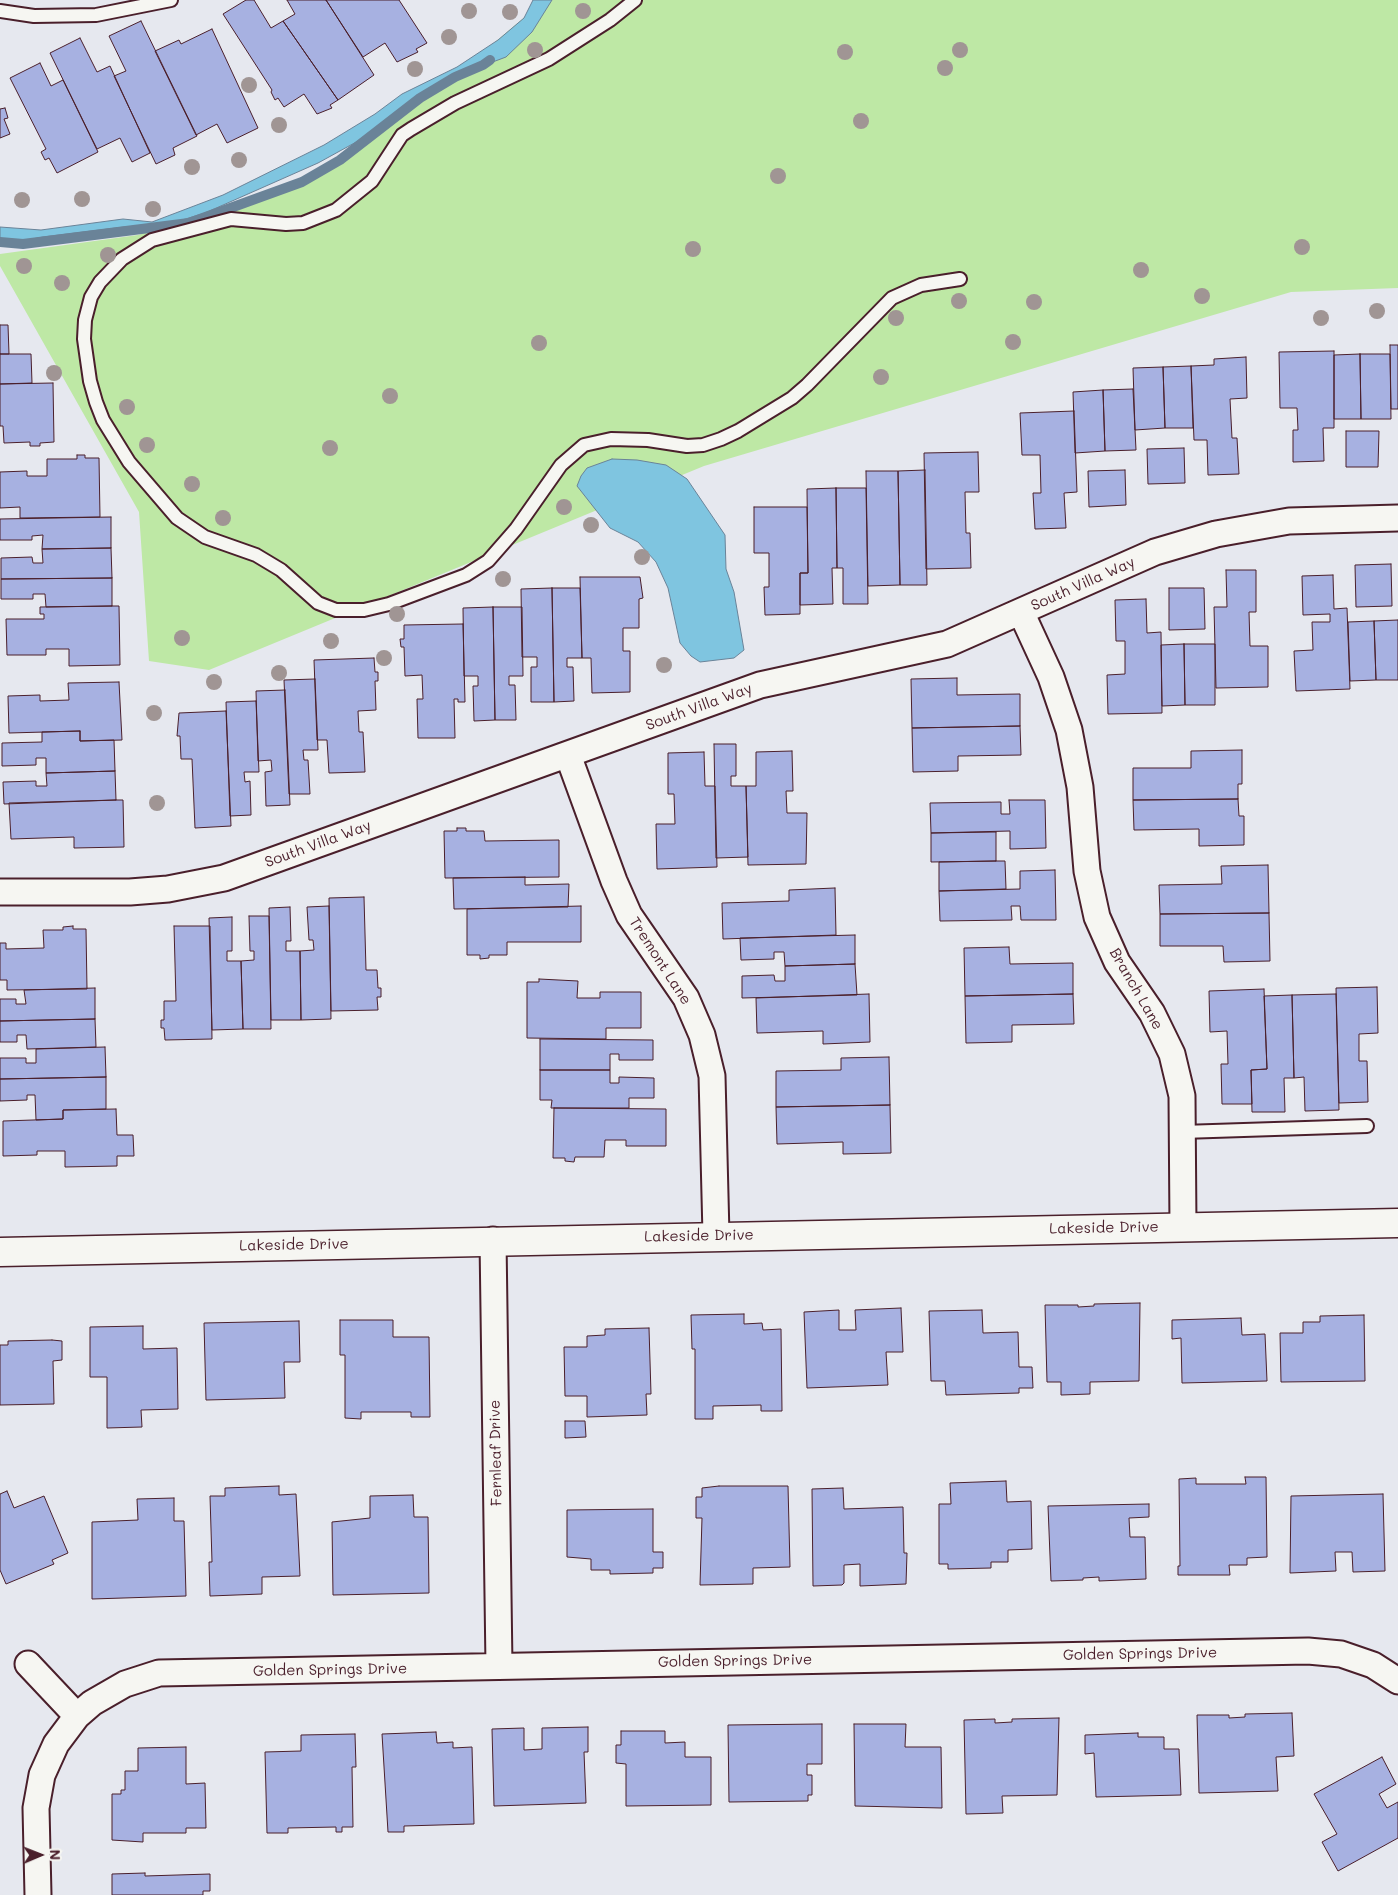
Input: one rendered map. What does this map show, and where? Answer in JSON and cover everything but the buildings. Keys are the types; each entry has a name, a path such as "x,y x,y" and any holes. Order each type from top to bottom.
{"main road":[{"name":"Lakeside Drive","path":"0,1252 716,1235 1398,1222"}],"street":[{"name":"South Villa Way","path":"0,892 130,892 168,889 224,878 760,685 947,644 1155,552 1216,534 1288,521 1398,518"},
{"name":"Branch Lane","path":"1021,612 1051,677 1069,730 1080,787 1086,871 1098,917 1118,962 1152,1014 1172,1054 1182,1096 1183,1227"},
{"name":"Tremont Lane","path":"568,755 614,881 629,915 686,998 702,1035 712,1076 716,1235"},
{"name":"Fernleaf Drive","path":"493,1240 499,1666"},
{"name":"Golden Springs Drive","path":"38,1895 36,1808 42,1775 56,1744 77,1716 92,1703 125,1684 159,1674 1308,1650 1341,1654 1365,1662 1398,1681"},
{"path":"28,1664 77,1716"}],"lane":[{"path":"0,12 34,16 96,14 171,0"},
{"path":"635,0 610,20 549,59 455,103 411,128 402,135 372,181 352,199 327,214 303,224 231,219 170,234 136,248 122,258 100,282 91,297 85,320 84,339 90,382 96,402 103,420 129,462 177,518 205,538 256,555 281,570 318,603 336,610 364,610 389,604 466,575 488,562 516,529 561,465 584,445 611,438 687,446 703,445 721,439 760,419 800,392 892,298 921,285 960,280"},
{"path":"1182,1132 1367,1126"}],"green space":[{"path":"545,0 1398,0 1398,288 1291,292 704,466 209,670 149,661 139,512 0,266 0,254 138,235 308,180 444,85"}],"water":[{"path":"533,0 552,0 532,32 506,57 450,78 369,135 318,163 205,213 153,229 124,227 43,237 0,245 0,227 41,230 123,219 152,222 223,195 324,145 375,114 402,94 457,67 498,40 524,18"},
{"path":"612,459 637,460 666,465 687,479 725,535 726,569 734,592 744,650 734,658 700,662 691,656 680,643 668,588 656,562 638,542 610,528 577,486 587,468"}],"waterway":[{"path":"0,242 23,244 189,223 302,182 340,160 420,98 455,77 490,60"}]}
